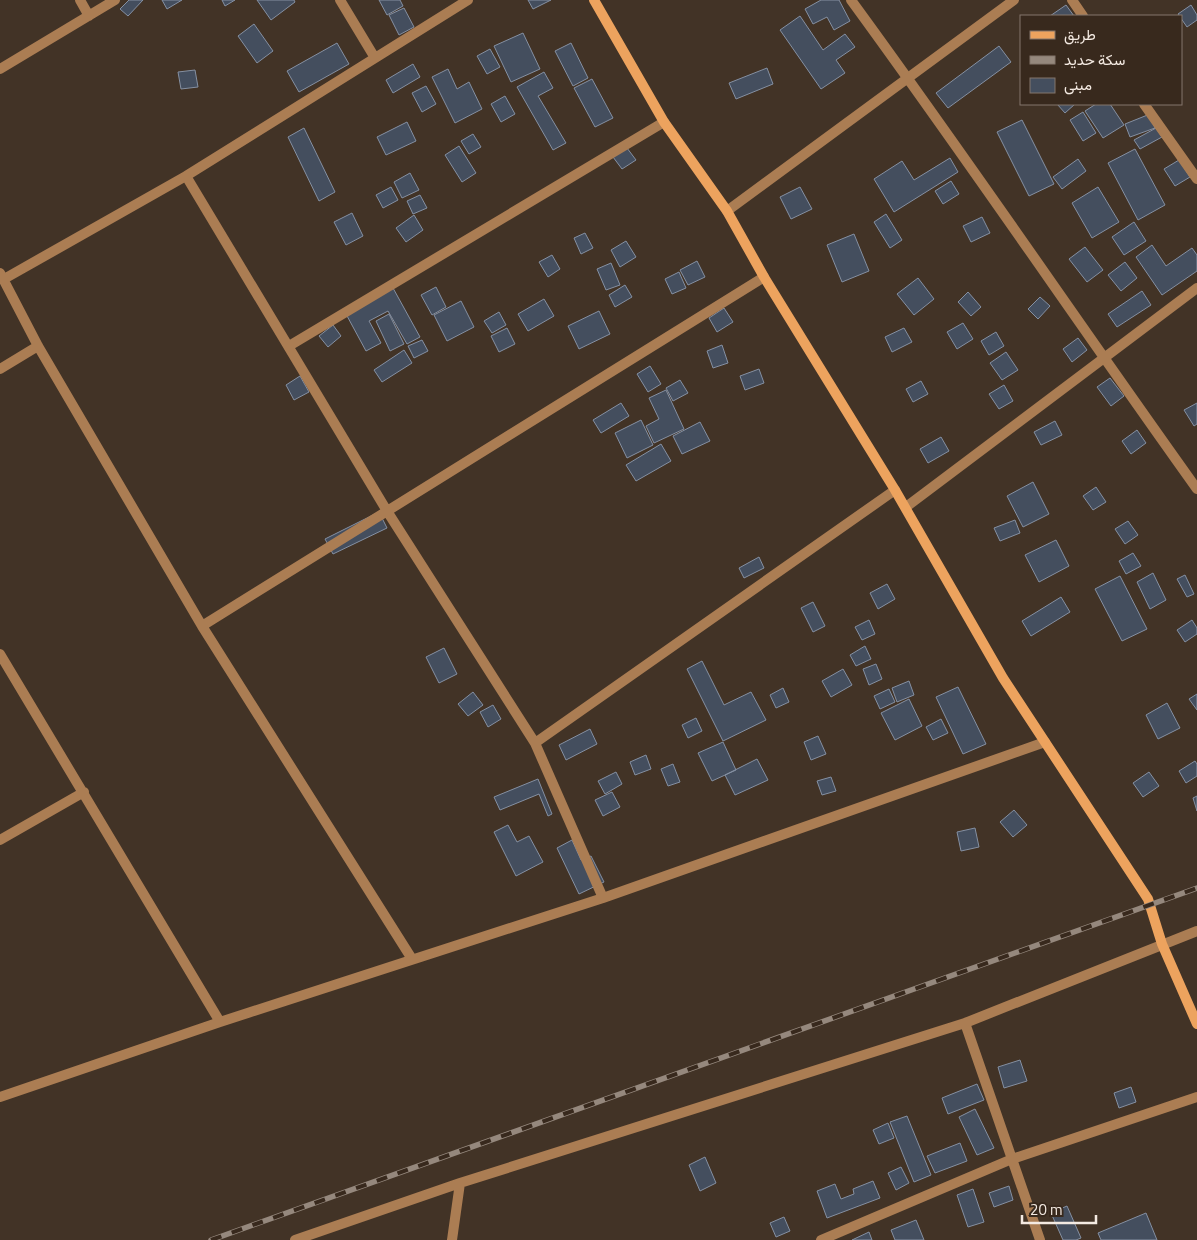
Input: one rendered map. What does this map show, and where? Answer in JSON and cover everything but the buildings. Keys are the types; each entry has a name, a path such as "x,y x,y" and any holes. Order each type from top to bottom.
{"street":[{"path":"80,0 89,16"},
{"path":"0,69 115,0"},
{"path":"340,0 375,58"},
{"path":"412,959 202,626 38,346 2,276 186,176 468,0"},
{"path":"594,0 664,122 727,211 764,277 906,507 1003,678 1148,899 1162,944 1197,1024"},
{"path":"851,0 1197,489"},
{"path":"727,211 1014,0"},
{"path":"1072,0 1082,15"},
{"path":"1145,105 1197,179"},
{"path":"289,346 664,122"},
{"path":"186,176 387,511 535,744 603,898"},
{"path":"202,626 764,277"},
{"path":"906,507 1197,288"},
{"path":"0,369 38,346"},
{"path":"535,744 895,490"},
{"path":"0,654 220,1022"},
{"path":"0,1097 220,1022 603,898 1045,742"},
{"path":"0,840 84,792"},
{"path":"295,1240 460,1183 965,1023 1197,931"},
{"path":"965,1023 1040,1240"},
{"path":"821,1240 1012,1159 1197,1097"},
{"path":"452,1240 460,1183"}],"railway":[{"path":"211,1240 1197,888"}]}
